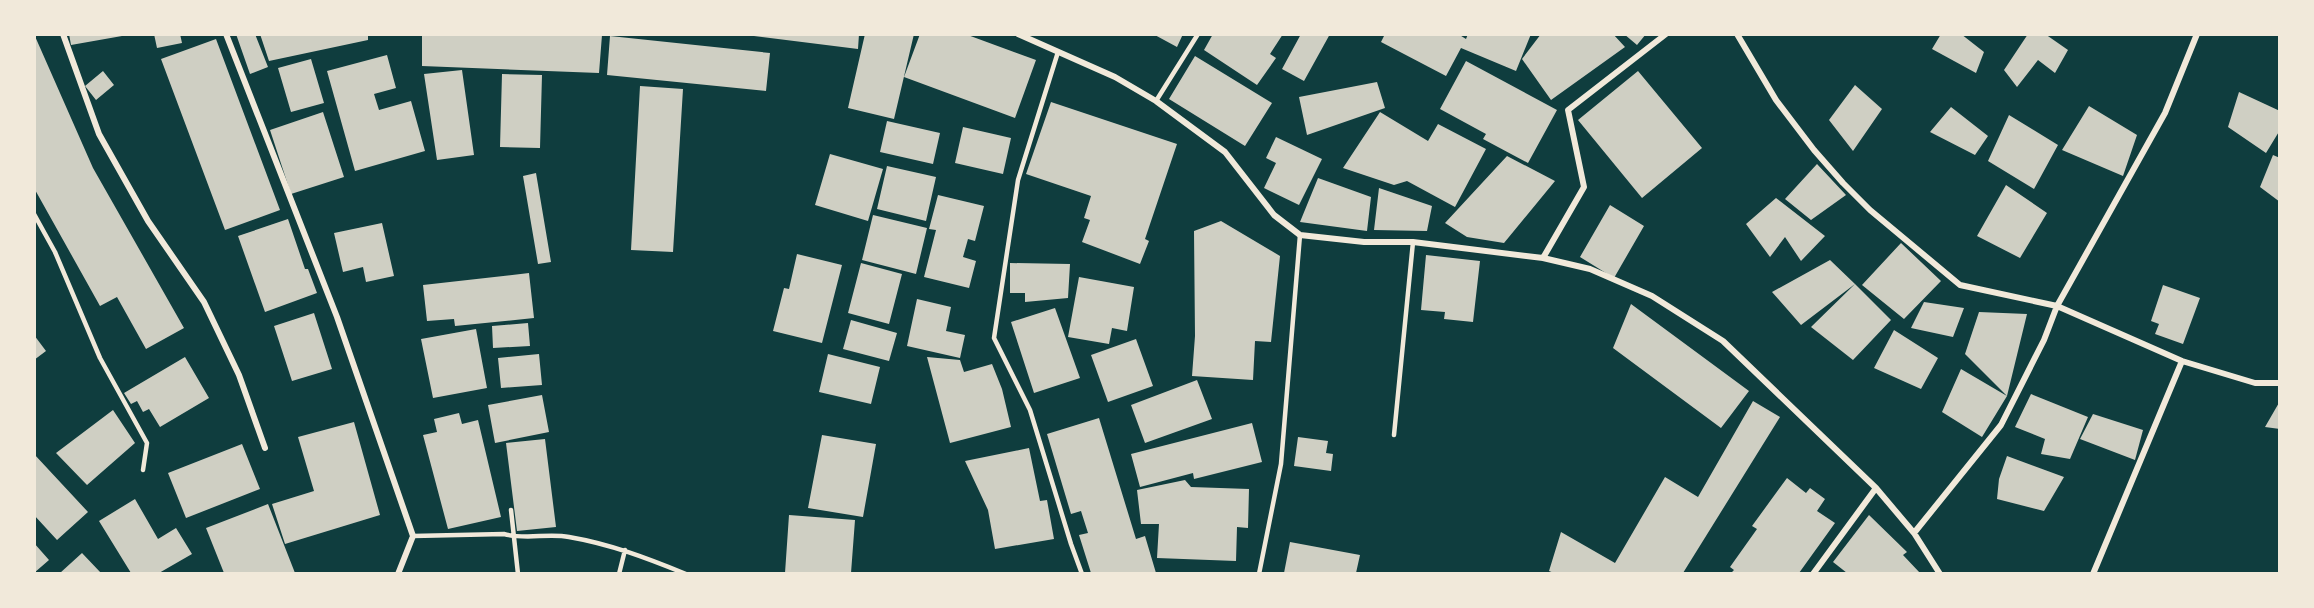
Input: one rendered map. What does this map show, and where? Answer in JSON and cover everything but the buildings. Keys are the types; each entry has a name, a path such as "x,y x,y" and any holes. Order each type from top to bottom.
{"street":[{"path":"63,34 99,134 148,221 204,302 239,375 265,448"},
{"path":"226,34 337,317 413,536 398,573"},
{"path":"1018,34 1115,76 1156,101 1225,152 1274,215 1300,234 1364,242 1413,242 1543,258 1590,269 1652,296 1723,341 1876,488 1914,533 1940,573"},
{"path":"1543,258 1584,187 1568,110 1666,34"},
{"path":"1737,34 1783,108 1814,150 1870,210 1960,285 2057,306 2182,361 2255,383 2280,383"},
{"path":"1914,533 2001,425 2044,340 2057,306 2165,113 2197,34"},
{"path":"2093,573 2182,361"},
{"path":"1813,573 1876,488"}],"lane":[{"path":"1156,101 1198,34"},
{"path":"1058,52 1018,180 994,339 1030,410 1082,573"},
{"path":"34,214 54,252 100,358 147,443 143,470"},
{"path":"1259,573 1281,464 1300,234"},
{"path":"1394,435 1413,242"},
{"path":"511,510 518,573"},
{"path":"413,536 504,534 514,537 566,536 625,550 686,573"},
{"path":"619,573 625,550"}]}
